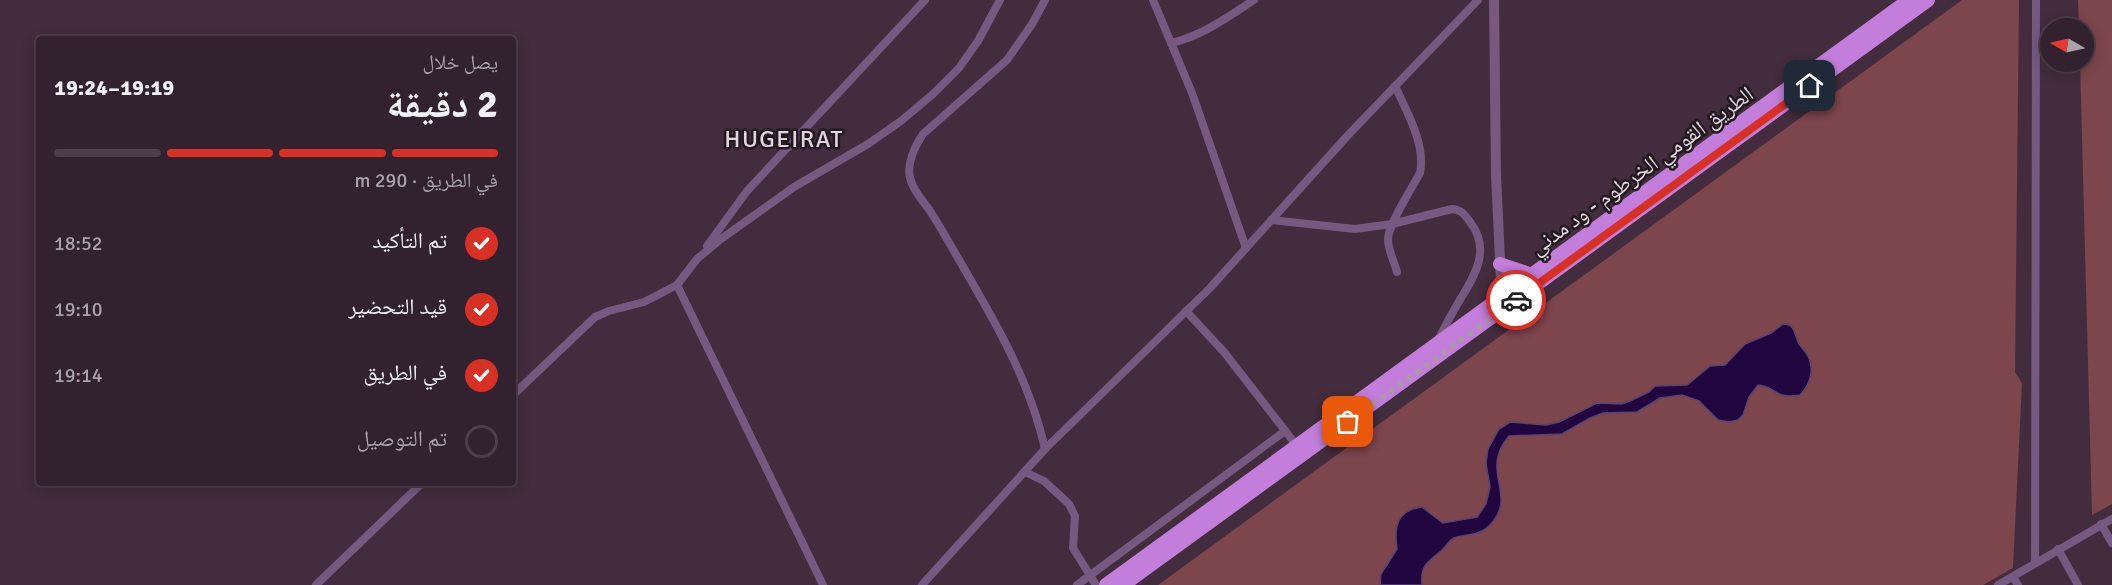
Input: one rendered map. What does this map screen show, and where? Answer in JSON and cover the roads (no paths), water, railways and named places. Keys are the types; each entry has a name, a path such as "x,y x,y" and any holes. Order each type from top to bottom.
{"highway":[{"name":"الطريق القومي الخرطوم - ود مدني","path":"1106,585 1434,346 1502,303 1532,275 1909,0"},
{"name":"الطريق القومي الخرطوم - ود مدني","path":"1123,585 1502,303 1928,0"},
{"path":"1500,264 1532,275"}],"street":[{"path":"516,392 595,317 644,302 676,285 747,191 925,0"},
{"path":"697,260 720,239 795,187 868,144 933,94 959,68 978,41 1000,0"},
{"path":"1045,0 1032,24 1007,60 923,134 918,142 909,171 914,188 935,218 996,324 1022,376 1035,409 1045,449"},
{"path":"1153,0 1192,93 1246,248"},
{"path":"1171,42 1184,40 1209,29 1254,0"},
{"path":"922,585 1045,449 1186,311 1478,0"},
{"path":"1494,0 1496,175 1502,303"},
{"path":"2035,562 2037,0"},
{"path":"1395,86 1415,132 1422,164 1420,173 1388,237 1397,272"},
{"path":"1270,220 1346,230 1392,225 1448,210 1457,210 1464,215 1475,229 1480,240 1481,251 1475,273 1434,346"},
{"path":"676,285 823,585"},
{"path":"1186,311 1224,352 1297,446"},
{"path":"1077,585 1285,431"},
{"path":"1025,472 1044,481 1070,504 1075,516 1073,548 1096,585"},
{"path":"316,585 419,486"},
{"path":"1998,585 2112,519"},
{"path":"2101,524 2112,543"},
{"path":"2058,549 2078,585"},
{"path":"2013,577 2018,585"}],"district":[{"name":"HUGEIRAT","path":"784,139"}]}
